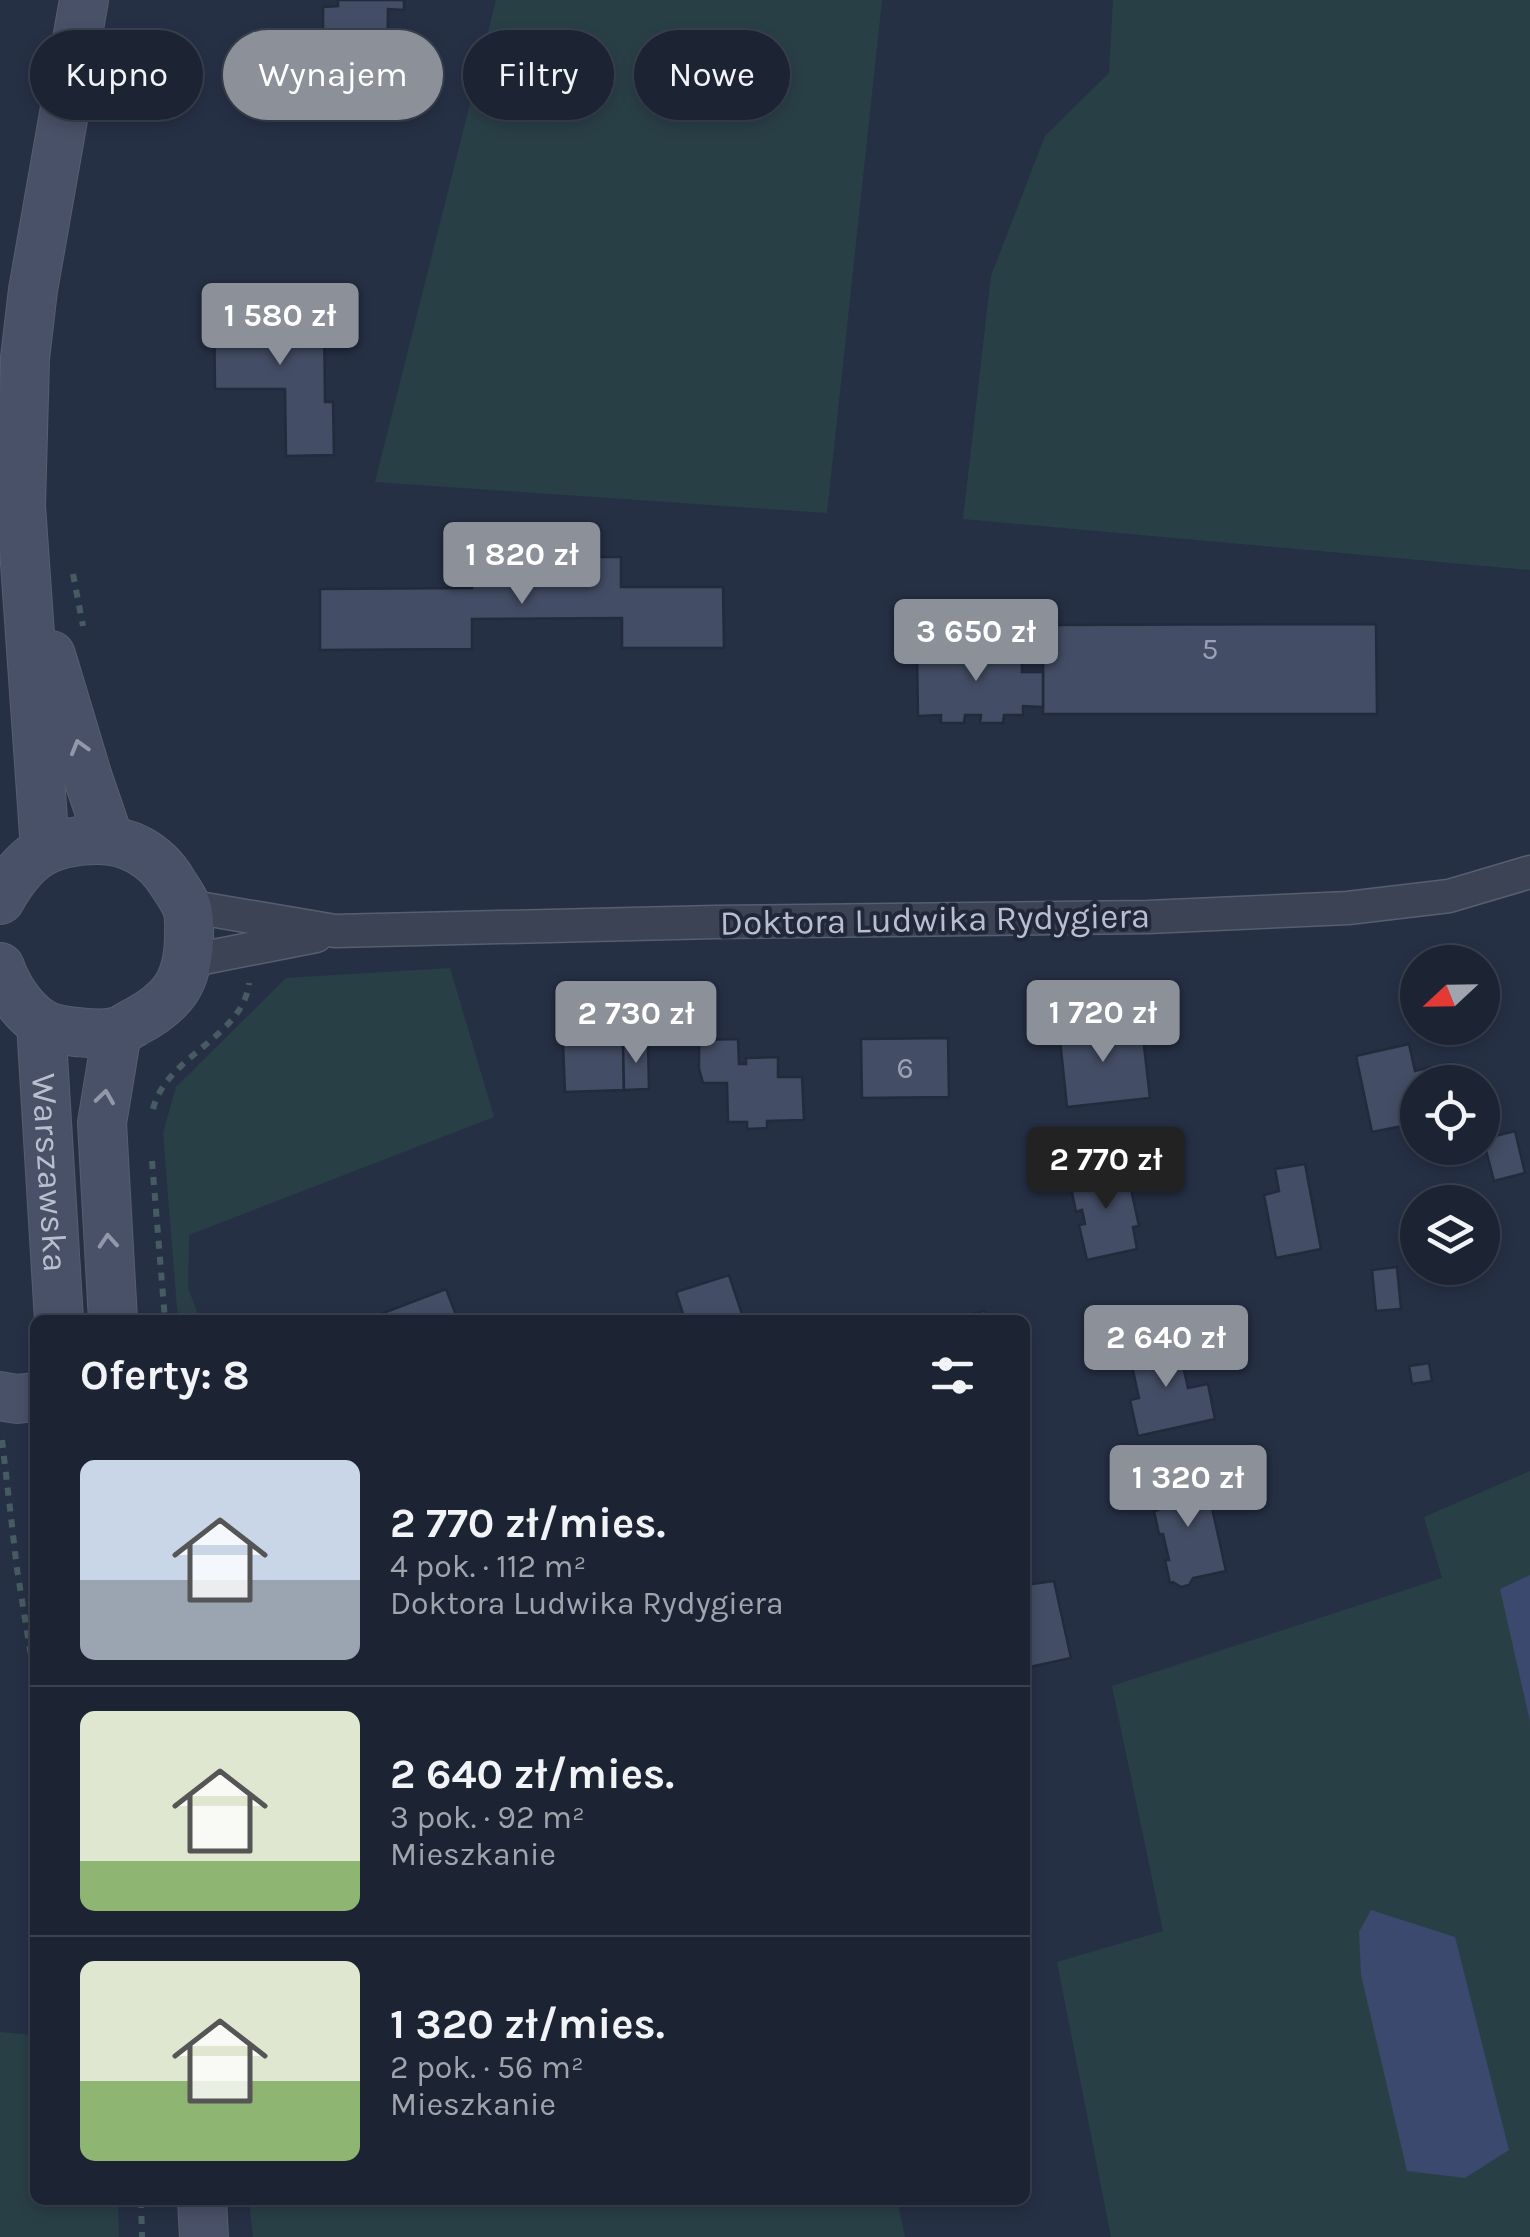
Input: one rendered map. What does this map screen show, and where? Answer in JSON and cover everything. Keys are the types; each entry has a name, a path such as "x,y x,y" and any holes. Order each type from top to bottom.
{"main road":[{"path":"84,0 33,290 25,358 21,506 50,574 88,778 109,839"},
{"path":"44,848 50,574"},
{"path":"0,900 13,877 44,848 68,840 109,839 148,856 164,870 187,906 188,961 180,982 164,1002 116,1032 72,1032 41,1023 17,999 0,967"},
{"name":"Warszawska","path":"41,1023 59,1315"},
{"name":"Warszawska","path":"113,1315 102,1123 116,1032"},
{"path":"0,1396 30,1398"},
{"path":"202,2205 204,2237"}],"street":[{"name":"Doktora Ludwika Rydygiera","path":"187,906 335,931 1148,917 1348,908 1449,896 1530,872"},
{"name":"Doktora Ludwika Rydygiera","path":"188,961 335,931"}],"path":[{"path":"50,574 85,634"},
{"path":"152,1115 164,1083 238,1012 248,992 249,950"},
{"path":"151,1145 165,1315"},
{"path":"0,1426 30,1652"},
{"path":"142,2205 142,2237"}],"shaded area":[{"path":"496,0 882,0 827,513 375,482 466,120 614,120 614,30 488,30"},
{"path":"1113,0 1530,0 1530,570 963,519 991,276 1045,136 1109,73"},
{"path":"450,968 494,1117 189,1235 188,1288 198,1315 178,1315 163,1133 176,1087 286,978"},
{"path":"1530,1471 1530,1575 1501,1589 1530,1722 1530,2237 1111,2237 1057,1962 1163,1931 1112,1686 1442,1578 1424,1517"},
{"path":"0,2032 30,2035 30,2205 118,2205 119,2237 0,2237"},
{"path":"250,2205 898,2205 905,2237 253,2237"}],"water":[{"path":"1530,1575 1530,1722 1500,1589"},
{"path":"1371,1910 1455,1937 1509,2150 1465,2178 1407,2171 1361,1975 1359,1932"}],"building":[{"path":"338,0 404,0 404,10 388,9 388,30 323,30 323,7 338,6"},
{"path":"324,307 325,402 333,402 334,455 286,456 285,389 215,389 214,309"},
{"path":"471,557 621,557 621,587 723,587 724,648 622,648 622,618 472,619 472,649 320,650 320,589 472,588"},
{"path":"1376,624 1377,714 1043,714 1043,625"},
{"path":"940,643 962,644 963,652 978,652 979,644 1001,644 1002,652 1022,652 1022,672 1043,672 1043,707 1023,706 1023,715 1004,715 1003,723 980,723 981,715 965,715 964,723 941,723 941,715 918,716 917,652 940,652"},
{"path":"1083,1018 1085,1034 1142,1028 1150,1098 1067,1107 1058,1021"},
{"path":"948,1038 949,1097 862,1098 861,1039"},
{"path":"738,1039 739,1064 746,1064 746,1058 778,1057 778,1077 802,1077 804,1120 767,1121 767,1128 747,1129 747,1122 728,1122 727,1083 703,1083 699,1040"},
{"path":"623,1042 624,1090 565,1092 563,1044"},
{"path":"623,1042 648,1042 649,1089 624,1090"},
{"path":"1409,1045 1414,1065 1400,1065 1400,1127 1372,1132 1356,1056"},
{"path":"1515,1131 1525,1173 1494,1181 1490,1165 1500,1165 1500,1135"},
{"path":"1305,1164 1321,1249 1276,1258 1264,1195 1279,1191 1275,1169"},
{"path":"1126,1166 1139,1226 1133,1227 1137,1249 1087,1260 1079,1225 1085,1224 1082,1210 1076,1212 1069,1178"},
{"path":"1397,1267 1401,1309 1376,1311 1372,1270"},
{"path":"729,1275 742,1315 683,1315 676,1292"},
{"path":"446,1289 456,1315 378,1315"},
{"path":"1177,1338 1188,1388 1208,1384 1215,1419 1138,1436 1130,1400 1139,1398 1128,1348"},
{"path":"1429,1363 1432,1381 1412,1384 1409,1366"},
{"path":"1200,1475 1206,1500 1210,1499 1226,1571 1193,1578 1189,1585 1181,1587 1170,1583 1165,1560 1169,1560 1163,1534 1159,1534 1152,1485"},
{"path":"1054,1581 1071,1658 1030,1667 1030,1584"}]}
